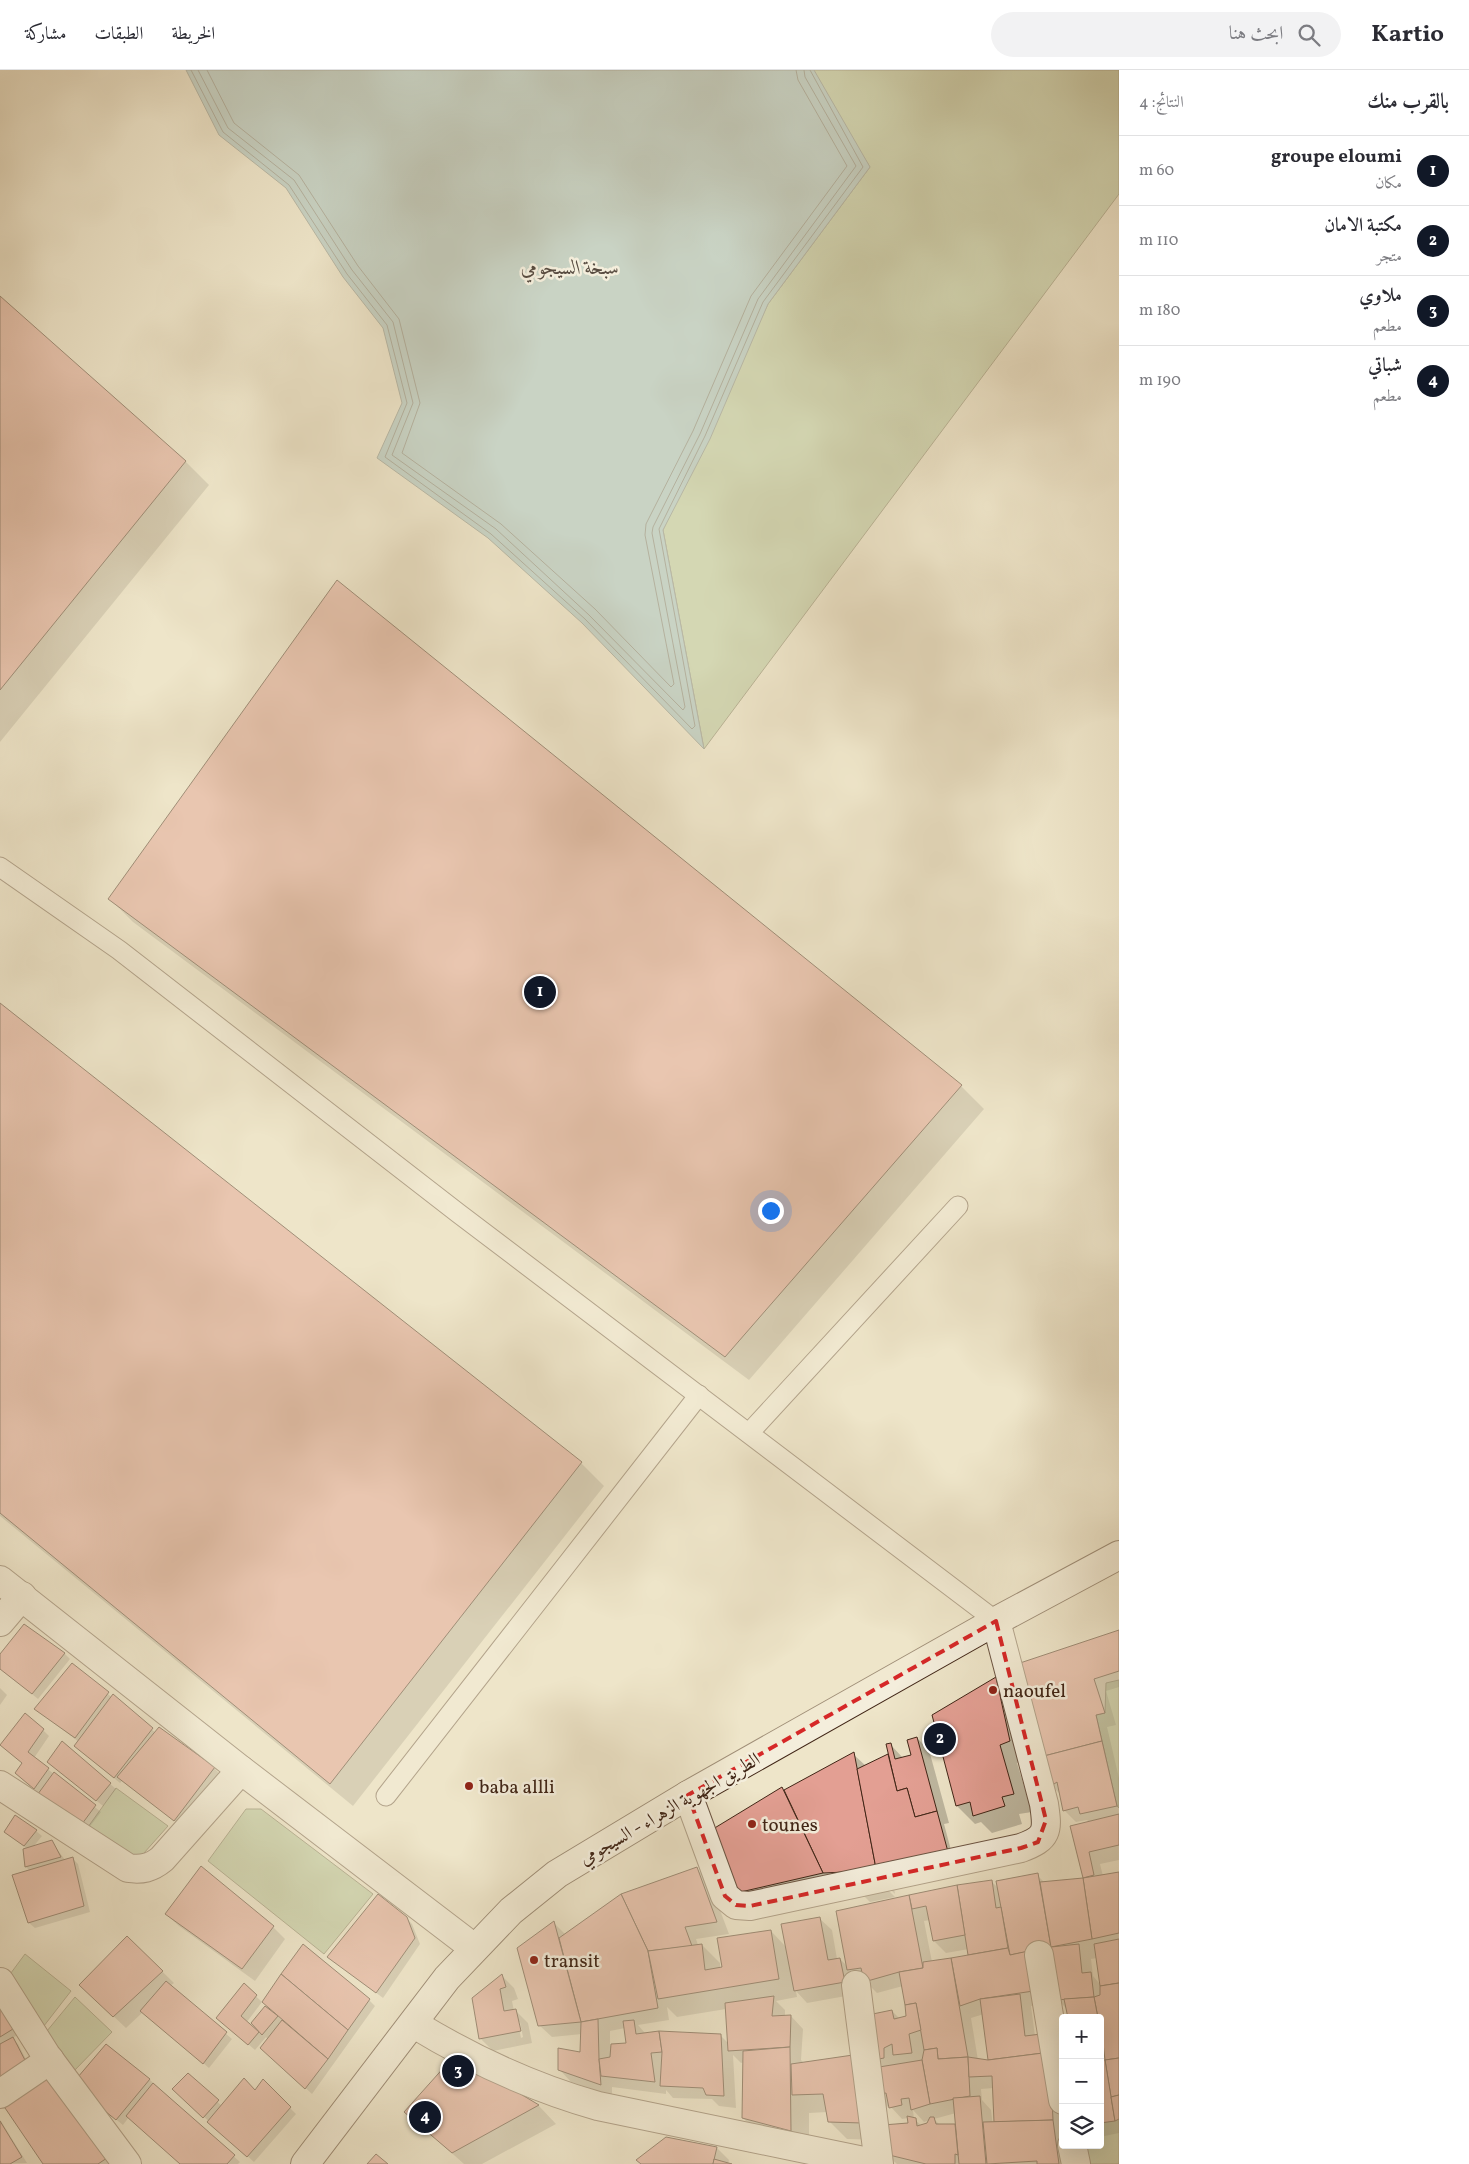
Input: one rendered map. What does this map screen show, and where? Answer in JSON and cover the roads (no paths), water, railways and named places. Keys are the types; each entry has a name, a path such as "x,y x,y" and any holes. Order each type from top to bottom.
{"street":[{"name":"الطريق الجهوية الزهراء - السيجومي","path":"305,2164 414,2024 447,1978 510,1911 557,1874 688,1795 996,1621 1119,1555"},
{"path":"0,1580 241,1770 474,1948"},
{"path":"0,1622 22,1596"},
{"path":"688,1795 724,1896 736,1905 750,1906 1013,1850 1038,1842 1044,1834 1046,1820 1044,1804 996,1621"},
{"path":"0,1785 128,1868 140,1869 155,1865 162,1859 241,1770"},
{"path":"1039,1955 1059,2076"},
{"path":"0,1982 50,2060 127,2164"},
{"path":"414,2024 457,2050 555,2094 598,2106 878,2164 856,1985"},
{"path":"0,2094 50,2060"},
{"path":"1073,2149 1076,2164"}],"lane":[{"path":"0,867 119,950 458,1212 996,1621"},
{"path":"749,1432 958,1206"},
{"path":"386,1796 699,1395"}],"water":[{"name":"سبخة السيجومي","path":"186,70 814,70 870,167 768,304 710,439 663,530 704,749 582,623 488,538 377,458 402,403 383,328 343,277 286,188 219,135"}],"place":[{"name":"groupe eloumi","path":"540,992"},
{"name":"naoufel","path":"993,1690"},
{"name":"مكتبة الامان","path":"940,1739"},
{"name":"baba allli","path":"469,1786"},
{"name":"tounes","path":"752,1824"},
{"name":"transit","path":"534,1960"},
{"name":"ملاوي","path":"458,2071"},
{"name":"شباتي","path":"425,2117"}]}
